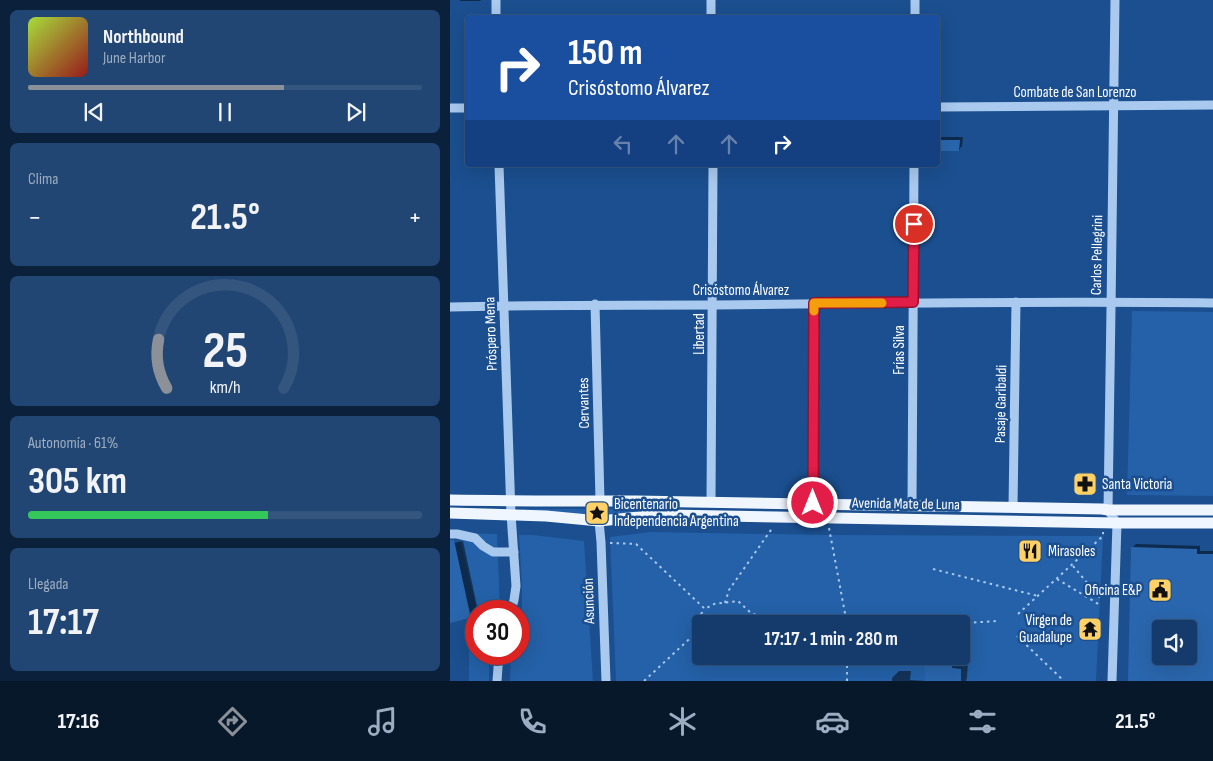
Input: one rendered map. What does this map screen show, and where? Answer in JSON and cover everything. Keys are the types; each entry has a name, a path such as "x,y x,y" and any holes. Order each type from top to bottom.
{"main road":[{"name":"Avenida Mate de Luna","path":"450,500 813,503 1108,510 1213,510"},
{"name":"Avenida Mate de Luna","path":"450,513 511,514 599,521 662,516 1213,523"}],"street":[{"path":"496,0 496,15"},
{"path":"711,0 711,15"},
{"path":"915,0 915,15"},
{"name":"Carlos Pellegrini","path":"1108,510 1115,0"},
{"name":"Combate de San Lorenzo","path":"940,106 1213,105"},
{"path":"450,108 465,108"},
{"name":"Próspero Mena","path":"499,167 511,514 516,586 514,600"},
{"name":"Libertad","path":"711,502 713,167"},
{"name":"Frías Silva","path":"912,505 914,167"},
{"name":"Crisóstomo Álvarez","path":"450,307 913,302 1213,303"},
{"name":"Pasaje Garibaldi","path":"1013,507 1016,302"},
{"path":"813,503 814,303"},
{"name":"Cervantes","path":"595,304 600,501"},
{"path":"1108,510 1117,523 1112,681"},
{"name":"Asunción","path":"599,521 606,681"},
{"path":"450,534 475,538 493,552 514,552"},
{"path":"497,681 498,665"}],"path":[{"path":"725,603 729,590 780,517"},
{"path":"828,518 845,615"},
{"path":"1018,614 1103,536"},
{"path":"601,542 636,544 704,610"},
{"path":"1072,565 1100,598"},
{"path":"934,569 1038,596"},
{"path":"1057,579 1100,605"},
{"path":"644,681 699,630 701,614 714,604 738,601 752,614 758,615"},
{"path":"970,623 998,621"},
{"path":"1017,636 1064,681"},
{"path":"846,681 847,665"}],"shaded area":[{"path":"1132,311 1213,312 1213,496 1127,495"},
{"path":"521,509 669,509 669,510 596,515"},
{"path":"651,532 1103,536 1096,681 616,681 610,537"},
{"path":"459,533 497,534 500,600 474,600"},
{"path":"519,535 584,541 593,681 510,681 511,665 530,665 530,600 522,600"},
{"path":"469,665 489,665 489,681 469,681"}],"building":[{"path":"940,140 960,140 959,151 940,151"},
{"path":"450,540 454,540 467,600 465,600 465,619 450,623"},
{"path":"1131,547 1197,549 1197,554 1213,554 1213,681 1128,681"},
{"name":"Virgen de Guadalupe","path":"1083,623 1098,624 1098,635 1083,634"},
{"path":"925,665 952,665 952,668 961,669 961,681 925,681"}],"slow traffic":[{"path":"814,311 814,303 882,303"}],"place":[{"name":"Santa Victoria","path":"1085,484"},
{"name":"Bicentenario Independencia Argentina","path":"597,513"},
{"name":"Mirasoles","path":"1030,551"},
{"name":"Oficina E&P","path":"1160,590"},
{"name":"Virgen de Guadalupe","path":"1090,629"}],"route":[{"path":"813,503 814,303 913,302 914,224"}]}
